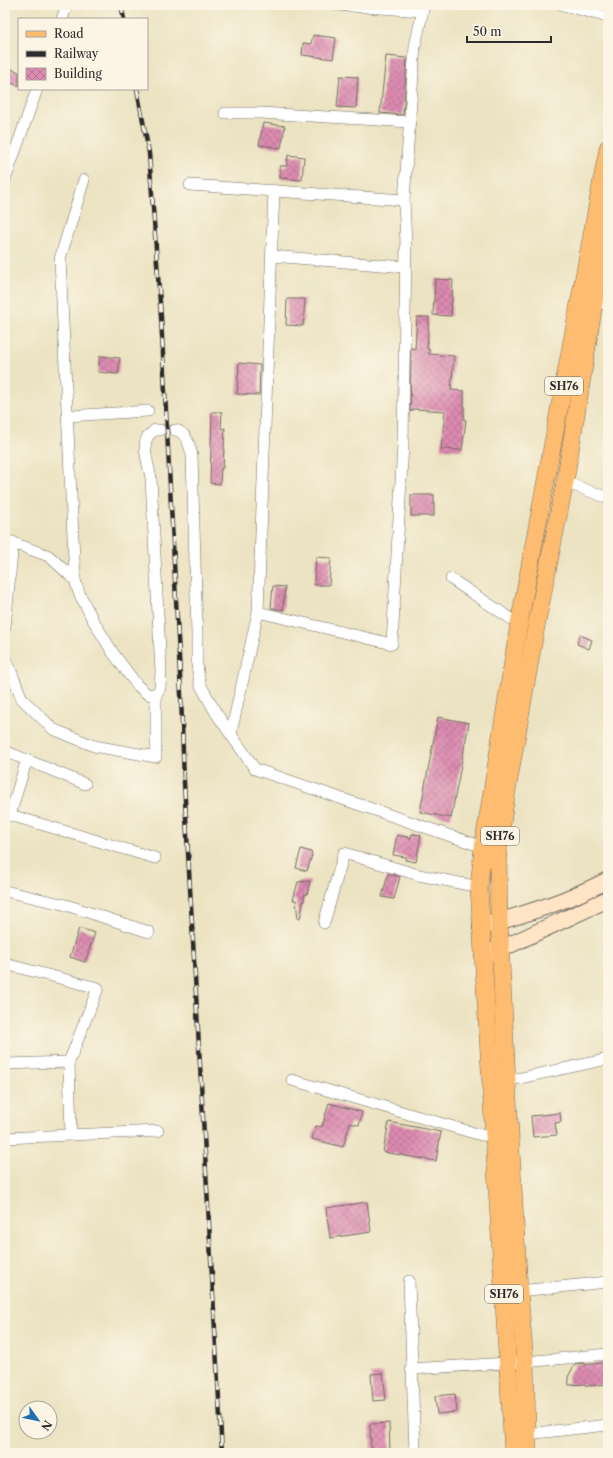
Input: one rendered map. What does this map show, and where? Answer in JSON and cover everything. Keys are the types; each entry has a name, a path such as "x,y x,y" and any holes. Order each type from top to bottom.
{"main road":[{"name":"SH76","path":"528,1453 527,1434 516,1363 495,1136 479,887 483,847 519,624 608,148"},
{"name":"SH76","path":"513,1453 519,1291 499,921 498,852 505,802 536,627 601,304 608,228"},
{"path":"481,927 555,904 608,880"},
{"path":"483,954 501,949 608,899"}],"street":[{"path":"62,18 67,5"},
{"path":"258,612 392,644 403,444 405,267 404,200 415,46 423,8 336,5"},
{"path":"563,5 608,17"},
{"path":"5,180 37,90"},
{"path":"225,113 261,112 410,122"},
{"path":"84,180 60,259 74,580 79,593 112,653 146,694 156,694"},
{"path":"190,185 404,200"},
{"path":"231,733 258,612 274,190"},
{"path":"272,256 405,267"},
{"path":"67,416 148,411"},
{"path":"5,656 22,699 53,729 94,746 156,757 156,694 160,688 161,672 151,478 145,442 148,435 155,430 160,430"},
{"path":"175,430 183,434 189,443 192,455 197,665 200,684 216,713 255,769 483,847"},
{"path":"565,482 608,498"},
{"path":"5,620 9,541 49,556 74,580"},
{"path":"451,579 519,624"},
{"path":"5,751 85,784"},
{"path":"27,759 8,814 155,858"},
{"path":"324,924 344,853 419,875 479,887"},
{"path":"5,891 66,905 149,932"},
{"path":"5,964 98,988 69,1062 71,1135"},
{"path":"507,1081 608,1059"},
{"path":"5,1064 69,1062"},
{"path":"292,1080 481,1135 495,1136"},
{"path":"5,1138 158,1131"},
{"path":"408,1281 415,1453"},
{"path":"519,1291 608,1282"},
{"path":"411,1369 516,1363 608,1354"},
{"path":"527,1434 608,1425"}],"building":[{"path":"313,35 336,38 333,59 302,55 303,43 311,44"},
{"path":"386,56 407,58 403,115 380,113"},
{"path":"11,69 18,72 18,86 6,81"},
{"path":"340,76 358,77 356,108 337,107"},
{"path":"263,123 285,126 281,148 259,145"},
{"path":"288,155 304,157 302,180 280,178 280,166 287,166"},
{"path":"435,279 453,280 451,316 433,315"},
{"path":"287,299 305,299 303,326 286,325"},
{"path":"417,317 429,317 427,349 429,349 429,354 454,356 451,390 464,391 464,420 466,420 462,450 441,449 445,411 414,409 410,412 411,348 415,349"},
{"path":"100,356 120,358 118,374 98,372"},
{"path":"239,363 260,365 259,395 237,394"},
{"path":"212,412 222,412 221,429 225,428 223,468 221,468 220,484 210,483"},
{"path":"411,495 434,495 434,516 411,516"},
{"path":"316,557 331,558 329,585 314,585"},
{"path":"273,586 285,587 283,610 271,608"},
{"path":"580,635 592,640 589,649 577,644"},
{"path":"438,717 469,723 451,818 420,812"},
{"path":"412,834 421,835 416,862 405,860 406,857 393,855 397,835 411,838"},
{"path":"301,849 311,852 312,855 307,871 296,868"},
{"path":"388,874 400,877 394,899 382,897"},
{"path":"310,881 307,895 305,894 300,919 298,919 296,900 293,900 298,882"},
{"path":"79,928 95,933 85,962 70,957"},
{"path":"329,1103 362,1112 359,1125 350,1123 343,1147 312,1139 316,1126 322,1127"},
{"path":"560,1113 561,1122 555,1123 557,1135 533,1137 531,1116"},
{"path":"389,1122 441,1132 436,1161 383,1152"},
{"path":"367,1202 371,1232 330,1238 326,1208"},
{"path":"608,1362 608,1384 586,1386 585,1384 569,1385 568,1377 575,1364 585,1363 585,1365"},
{"path":"383,1373 386,1400 373,1401 371,1374"},
{"path":"455,1394 457,1412 437,1414 435,1396"},
{"path":"389,1423 390,1451 371,1452 370,1424"}],"tunnel":[{"path":"160,430 175,430"}],"railway":[{"path":"121,5 124,18"},
{"path":"137,90 149,153 161,317 181,694 184,782 222,1453"}]}
